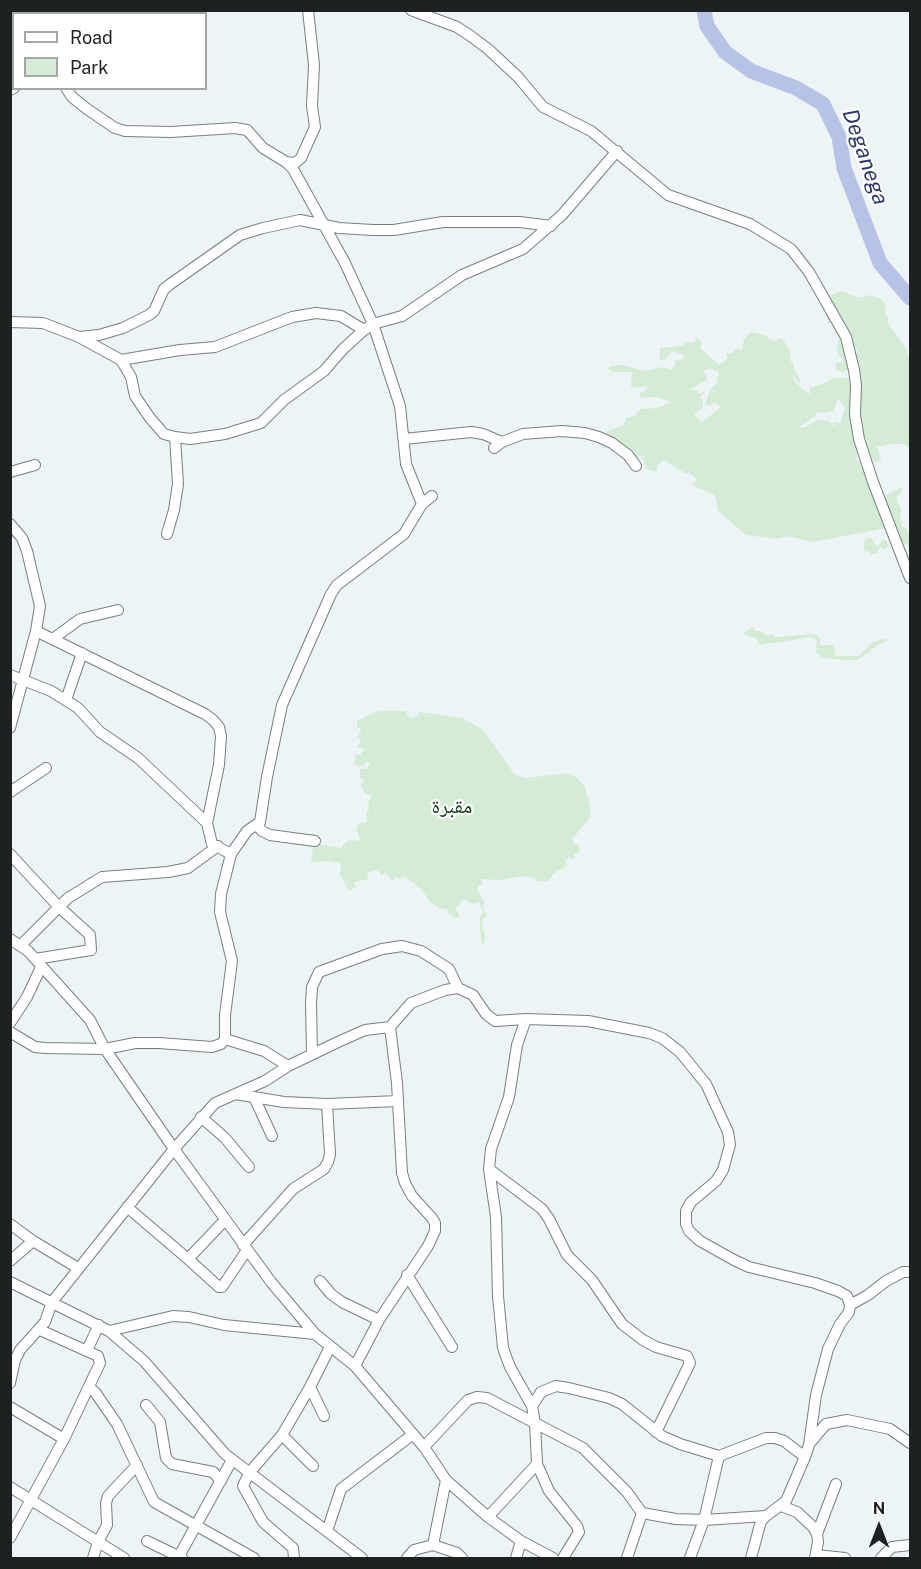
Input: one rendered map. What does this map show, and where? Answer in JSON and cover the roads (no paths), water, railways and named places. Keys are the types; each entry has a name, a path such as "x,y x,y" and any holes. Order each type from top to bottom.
{"street":[{"path":"298,177 301,158 315,123 312,106 314,64 308,10"},
{"path":"411,10 457,27 472,37 518,77 543,107 591,131 668,195 750,224 791,249 809,272 846,337 856,385 855,415 859,439 910,578"},
{"path":"67,90 72,98 115,128 125,131 171,132 242,129 252,134 263,148 286,162 298,177 308,200 345,263 395,388 406,464 422,504"},
{"path":"10,322 43,323 79,337 122,360 131,377 135,396 150,418 165,434 190,439 225,434 261,423 284,400 324,371 343,349 369,327 402,315 462,275 523,249 551,226 617,151"},
{"path":"286,162 295,163 301,158"},
{"path":"79,337 99,335 123,328 149,315 159,304 164,289 240,236 263,228 294,221 339,228 373,230 394,230 443,222 520,222 551,226"},
{"path":"122,360 180,350 215,347 292,317 316,313 341,316 369,327"},
{"path":"404,439 471,432 483,434 498,445 524,434 585,433 599,436 612,443 628,455 636,466"},
{"path":"166,534 174,510 178,484 175,437"},
{"path":"10,472 35,465"},
{"path":"10,1032 35,1047 105,1049 135,1043 159,1042 212,1047 221,1044 225,1039 225,1015 232,961 220,912 221,894 231,854 247,831 257,825 262,817 267,777 282,705 331,594 338,585 404,534 422,504 432,496"},
{"path":"10,524 22,538 27,551 40,606 36,631 10,728"},
{"path":"54,638 80,619 118,610"},
{"path":"36,631 205,714 219,727 221,736 219,765 207,823 211,842 231,854"},
{"path":"66,700 82,653"},
{"path":"10,675 51,691 78,708 100,732 138,758 207,823"},
{"path":"10,792 46,768"},
{"path":"257,825 270,835 315,841"},
{"path":"20,946 58,906 76,891 102,877 168,872 188,868 218,846"},
{"path":"10,855 58,906 90,935 91,950 38,963"},
{"path":"10,939 38,963 90,1020 105,1049 174,1149 271,1282 315,1334 355,1366 424,1447 446,1480 488,1517 521,1541 553,1558"},
{"path":"312,1054 312,987 319,972 382,949 402,946 421,951 449,969 458,988"},
{"path":"10,1023 27,997 38,963"},
{"path":"10,1383 15,1360 20,1350 40,1330 50,1313 52,1302 174,1149 215,1103 266,1080 312,1054 366,1030 390,1027 411,1003 445,990 458,988 473,995 486,1014 495,1021 526,1019 588,1021 627,1028 662,1038 681,1052 706,1084 728,1132 729,1145 723,1170 716,1181 691,1202 686,1211 689,1231 700,1241 750,1267 815,1283 847,1296 850,1305 849,1312 840,1324 828,1349 812,1414 809,1445 794,1488 786,1501 761,1521 751,1558"},
{"path":"526,1019 517,1045 509,1097 491,1149 489,1169 496,1218 498,1296 503,1348 510,1367 532,1406 537,1464 549,1491 577,1526 579,1532 563,1558"},
{"path":"355,1366 379,1320 428,1246 435,1231 435,1223 412,1196 402,1173 398,1101 390,1027"},
{"path":"225,1039 264,1052 288,1066"},
{"path":"235,1094 254,1098 327,1104 398,1101"},
{"path":"254,1098 272,1136"},
{"path":"127,1207 219,1287 222,1287 245,1247 293,1189 324,1169 330,1154 327,1104"},
{"path":"201,1118 225,1138 249,1167"},
{"path":"489,1169 542,1209 567,1255 592,1280 622,1324 656,1347 687,1356 690,1363 656,1432"},
{"path":"188,1258 225,1220"},
{"path":"10,1224 78,1268"},
{"path":"10,1262 33,1241"},
{"path":"850,1305 886,1281 903,1272 910,1272"},
{"path":"407,1275 452,1347"},
{"path":"320,1281 331,1294 342,1302 379,1320"},
{"path":"10,1282 104,1328 144,1361 214,1443 232,1460 327,1531 348,1554 362,1558"},
{"path":"87,1350 104,1328 173,1316 224,1325 315,1334"},
{"path":"10,1538 64,1439 100,1363 98,1356 40,1330"},
{"path":"294,1558 293,1548 263,1522 243,1486 249,1473 282,1435 330,1347"},
{"path":"89,1387 117,1424 154,1502 254,1558"},
{"path":"310,1387 324,1416"},
{"path":"532,1406 541,1392 548,1388 569,1388 609,1398 622,1404 656,1432 680,1444 719,1456 766,1438 775,1438 784,1441 805,1457"},
{"path":"424,1447 468,1400 477,1397 487,1398 583,1448 627,1492 642,1513 676,1519 704,1520 765,1516"},
{"path":"146,1405 160,1422 166,1458 172,1464 213,1472 221,1481"},
{"path":"10,1407 64,1439"},
{"path":"809,1445 826,1424 847,1420 890,1429 910,1443"},
{"path":"282,1435 313,1466"},
{"path":"327,1531 340,1489 412,1435"},
{"path":"690,1558 704,1520 719,1456"},
{"path":"147,1541 180,1558 232,1460"},
{"path":"488,1517 537,1464"},
{"path":"93,1558 107,1525 108,1496 137,1465"},
{"path":"433,1545 446,1480"},
{"path":"836,1484 817,1534 816,1556 845,1558"},
{"path":"10,1487 124,1558"},
{"path":"781,1506 804,1517 817,1534"},
{"path":"627,1558 642,1513"},
{"path":"516,1558 521,1541"},
{"path":"407,1558 414,1550 433,1545 457,1553 462,1558"},
{"path":"881,1558 892,1547 910,1545"}],"waterway":[{"name":"Deganega","path":"704,10 707,26 725,52 751,71 796,88 823,104 839,137 844,168 880,263 910,298"}],"park label":[{"name":"مقبرة","path":"452,807"}]}
